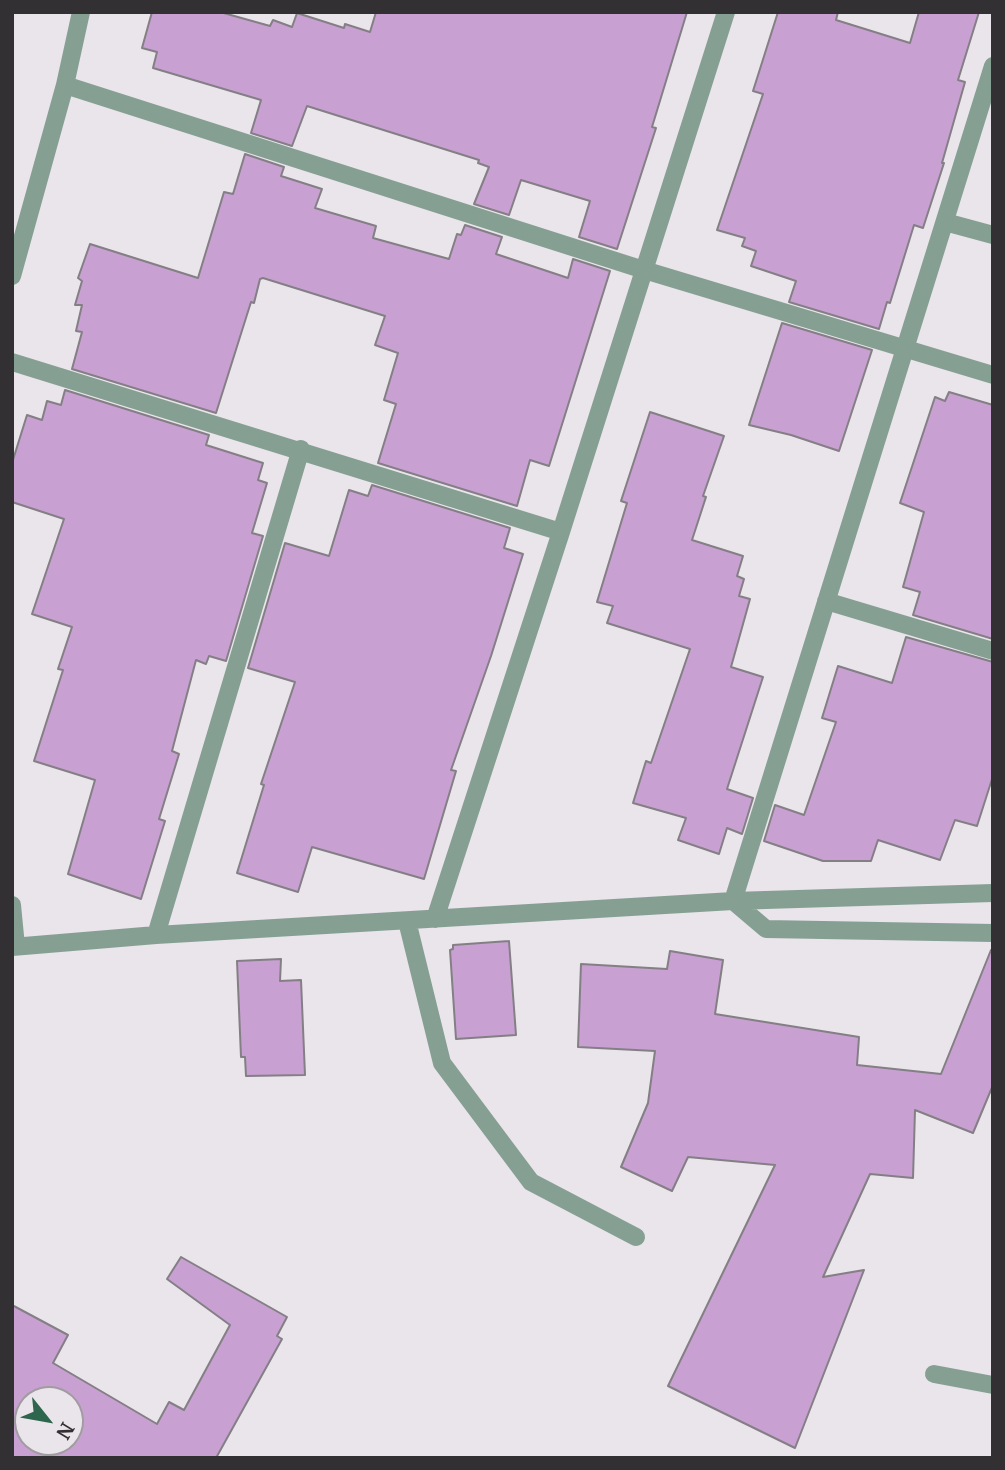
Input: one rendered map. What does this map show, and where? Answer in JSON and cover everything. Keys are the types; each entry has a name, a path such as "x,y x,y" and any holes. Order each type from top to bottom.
{"street":[{"path":"12,276 65,85 81,12"},
{"path":"435,919 726,12"},
{"path":"733,901 993,66"},
{"path":"65,85 644,270 993,375"},
{"path":"945,222 993,235"},
{"path":"12,362 301,449 561,532"},
{"path":"156,935 301,449"},
{"path":"826,601 993,651"},
{"path":"12,905 14,946 156,935 733,901 993,893"},
{"path":"733,901 766,929 993,933"},
{"path":"407,921 442,1063 531,1182 636,1237"},
{"path":"933,1374 993,1385"}],"building":[{"path":"152,12 220,12 270,26 273,20 292,27 297,13 344,28 345,24 370,32 376,12 687,12 652,127 656,128 617,249 579,237 590,201 521,180 509,215 474,204 489,167 478,163 479,160 307,106 292,146 251,133 261,100 153,68 157,52 142,48"},
{"path":"778,12 838,12 836,20 910,43 919,12 979,12 958,80 965,82 944,163 923,228 914,225 890,303 887,302 879,329 789,302 796,281 751,266 756,251 742,246 745,238 717,230 763,94 753,91"},
{"path":"245,154 284,167 281,176 322,189 315,208 376,226 373,238 449,259 457,234 461,235 465,225 502,237 496,254 568,278 573,259 610,271 549,466 530,460 517,506 378,463 396,404 384,400 398,353 375,345 385,316 263,278 260,279 254,303 251,302 216,413 72,369 82,332 76,331 82,305 75,305 82,281 78,278 90,244 198,278 224,192 233,194"},
{"path":"782,323 872,350 839,451 749,425"},
{"path":"65,390 209,435 206,445 263,463 258,480 267,483 252,533 263,536 226,661 209,656 206,664 196,660 172,751 179,754 159,819 165,821 141,899 68,874 95,780 34,761 63,670 58,669 72,627 32,614 64,519 12,502 12,463 27,415 42,420 47,401 61,405"},
{"path":"949,392 993,405 993,639 913,615 920,592 903,587 924,512 900,503 935,397 945,401"},
{"path":"650,412 724,436 703,496 706,497 692,540 743,556 737,576 744,579 739,596 750,599 731,667 763,677 727,789 753,798 742,834 727,828 719,854 678,840 686,818 633,803 646,761 651,763 690,649 607,623 613,606 597,602 627,503 621,501"},
{"path":"372,485 510,528 504,548 523,554 451,770 456,771 424,879 312,847 298,892 237,873 264,785 261,784 295,682 248,668 285,543 329,556 349,490 368,496"},
{"path":"906,637 993,662 993,776 977,826 955,820 940,860 878,840 871,861 823,861 764,841 775,805 804,815 836,722 822,718 838,666 892,683"},
{"path":"509,941 516,1035 456,1039 450,950 453,945"},
{"path":"991,950 993,1085 973,1133 915,1110 913,1178 870,1174 823,1277 864,1270 795,1448 668,1386 775,1165 688,1157 672,1191 621,1167 648,1103 655,1051 578,1047 581,964 667,969 670,951 723,960 715,1014 859,1037 857,1065 941,1074"},
{"path":"281,959 280,981 301,980 305,1075 246,1076 245,1057 241,1057 237,961"},
{"path":"181,1257 287,1317 277,1336 282,1339 216,1458 12,1458 12,1305 68,1335 53,1363 157,1424 169,1402 184,1410 230,1325 167,1279"}]}
